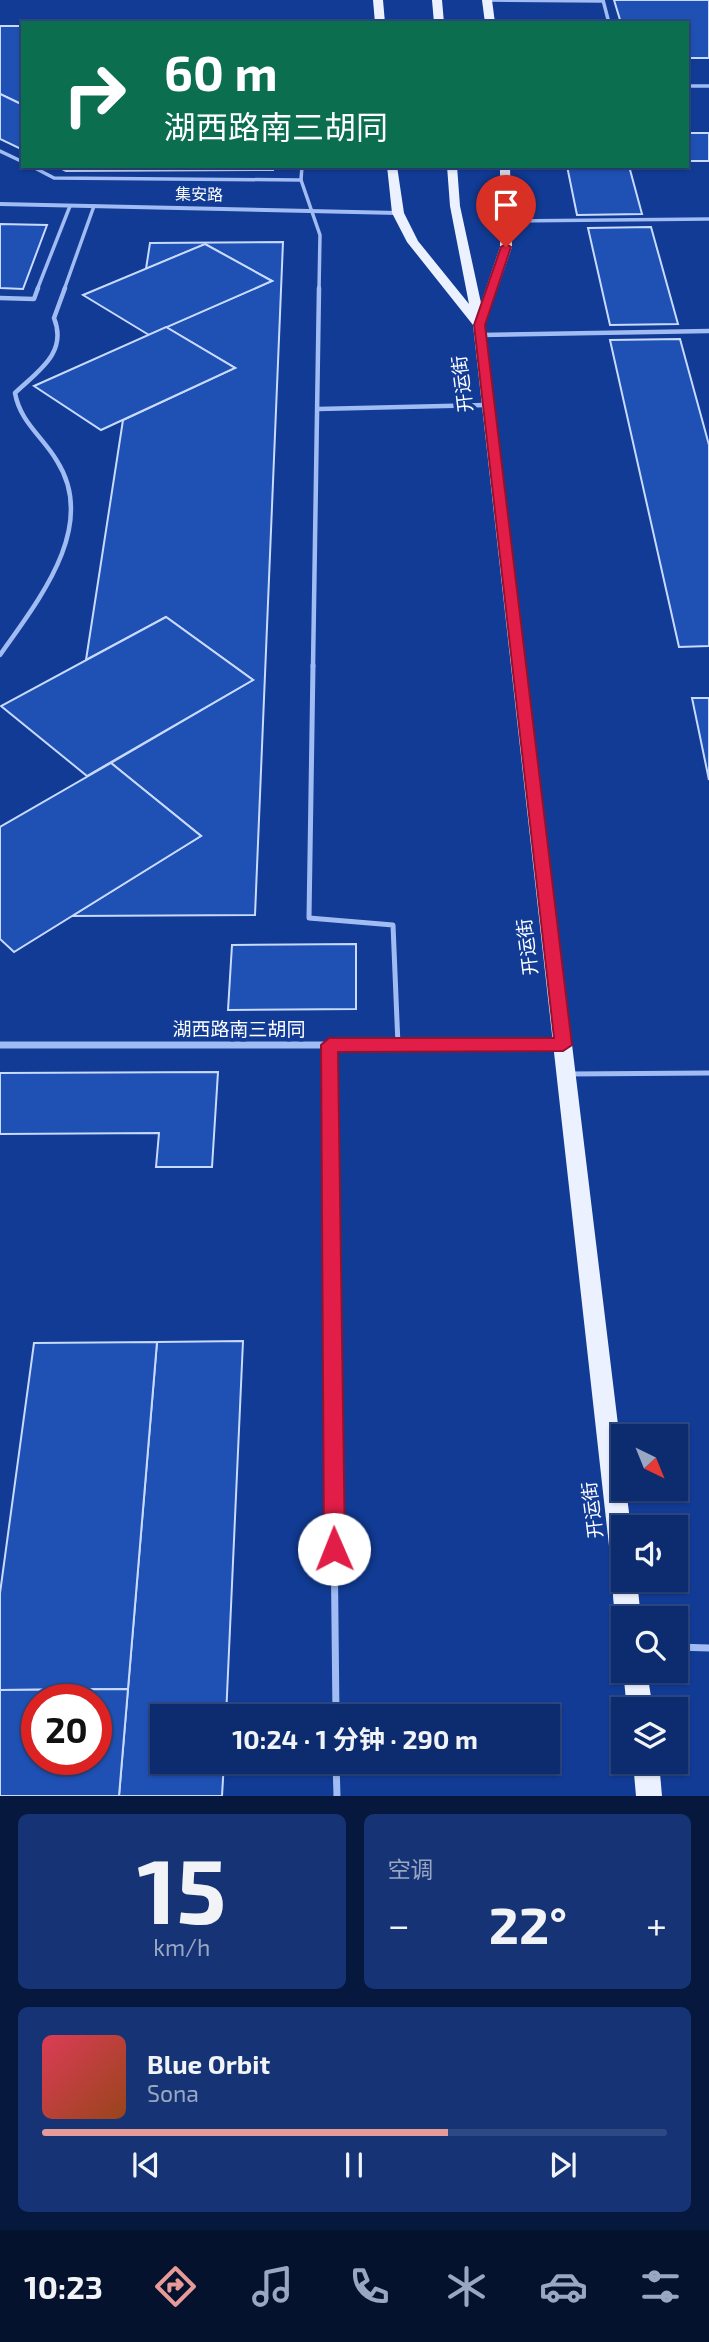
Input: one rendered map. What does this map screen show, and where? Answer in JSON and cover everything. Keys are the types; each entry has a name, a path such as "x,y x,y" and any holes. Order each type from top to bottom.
{"main road":[{"path":"378,0 380,21"},
{"path":"438,0 439,21"},
{"path":"487,0 490,21"},
{"path":"392,168 398,213 413,242 480,330"},
{"name":"开运街","path":"452,168 455,206 480,330 617,1515"},
{"name":"开运街","path":"480,330 506,247 505,168"},
{"path":"647,1774 649,1796"}],"street":[{"name":"集安路","path":"0,204 398,213"},
{"name":"湖西路南三胡同","path":"0,1045 563,1045"}],"lane":[{"path":"487,0 603,1 608,21"},
{"path":"689,86 709,86"},
{"path":"0,151 21,161"},
{"path":"35,168 54,178 301,180"},
{"path":"302,168 301,180 320,235 309,918 393,925 398,1045"},
{"path":"0,298 34,299 70,205"},
{"path":"0,655 67,545 74,503 62,466 16,406 15,393 49,363 58,348 60,330 54,318 94,206"},
{"path":"506,221 709,219"},
{"path":"480,330 709,331"},
{"path":"318,409 489,405"},
{"path":"329,1045 336,1704"},
{"path":"567,1074 709,1073"},
{"path":"688,1647 709,1648"},
{"path":"337,1774 337,1796"}],"building":[{"path":"614,0 709,0 709,58 689,58 689,21 620,21"},
{"path":"0,26 21,26 21,104 0,94"},
{"path":"0,94 21,104 21,149 0,139"},
{"path":"689,133 709,133 709,161 689,161"},
{"path":"60,168 273,168 273,170 66,171"},
{"path":"567,168 630,168 642,214 577,215"},
{"path":"0,224 47,225 23,289 0,288"},
{"path":"651,227 678,324 610,325 588,228"},
{"path":"283,242 255,915 72,916 201,836 111,763 253,680 166,617 86,660 123,420 235,368 166,327 272,281 205,244 146,269 150,243"},
{"path":"205,244 272,281 149,335 83,295"},
{"path":"166,327 235,368 101,430 34,386"},
{"path":"680,339 709,445 709,646 679,647 610,340"},
{"path":"166,617 253,680 87,776 1,706"},
{"path":"692,698 709,698 709,780"},
{"path":"111,763 201,836 14,952 0,939 0,827"},
{"path":"356,944 356,1009 228,1010 232,945"},
{"path":"218,1072 212,1167 156,1167 159,1133 0,1134 0,1073"},
{"path":"243,1341 227,1704 150,1704 150,1774 223,1774 222,1796 119,1796 157,1342"},
{"path":"157,1342 128,1689 112,1689 112,1684 21,1684 21,1690 0,1690 0,1593 34,1343"},
{"path":"112,1689 128,1689 119,1796 0,1796 0,1690 21,1690 21,1775 112,1775"}],"route":[{"path":"334,1549 329,1045 563,1045 480,325 506,247"}]}
